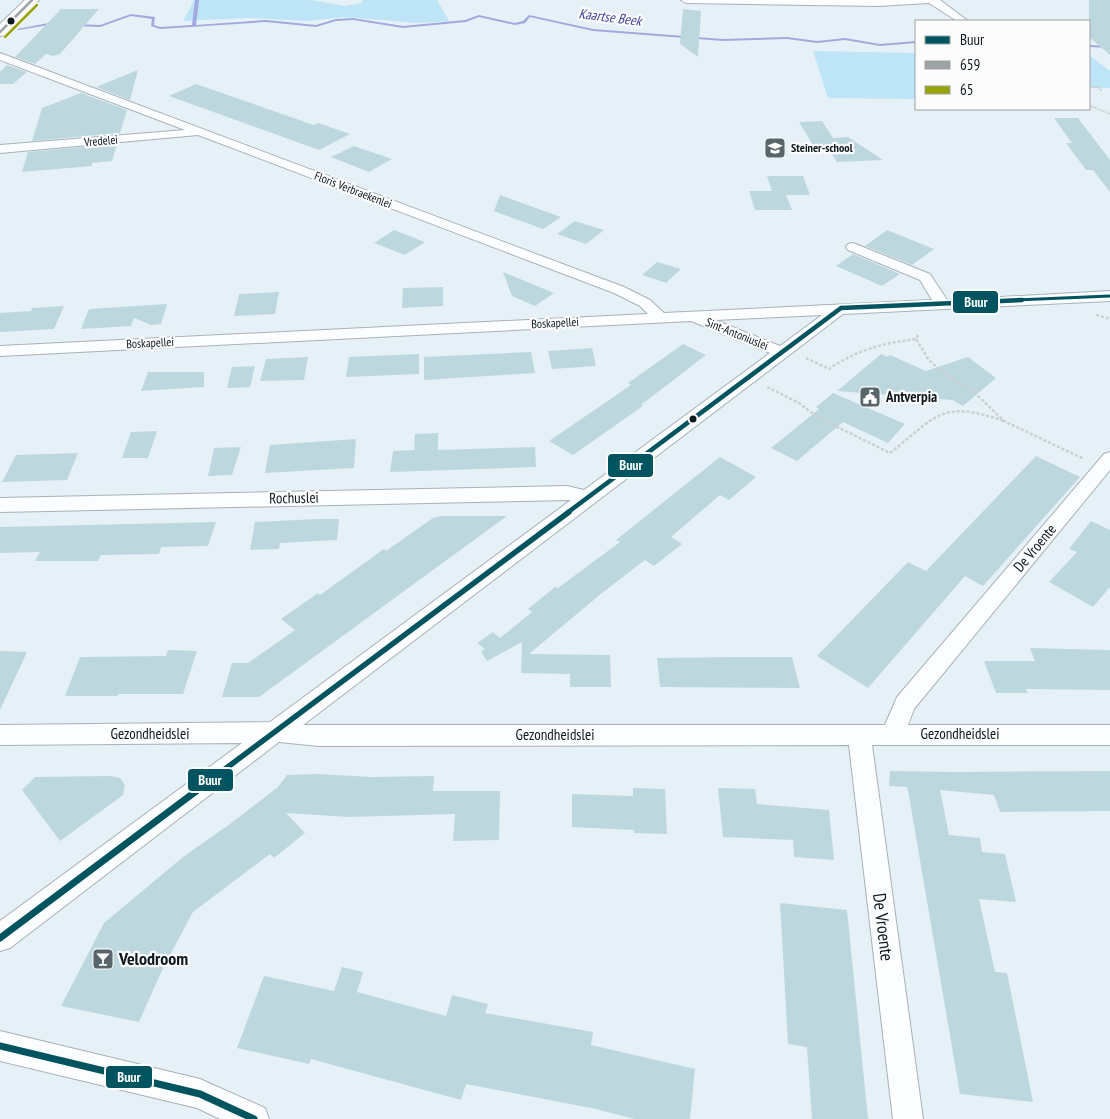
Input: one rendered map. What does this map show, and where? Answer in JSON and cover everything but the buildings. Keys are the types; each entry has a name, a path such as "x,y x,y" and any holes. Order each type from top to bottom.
{"main road":[{"path":"2,30 32,0"}],"street":[{"path":"686,0 859,3 933,0 961,20"},
{"name":"Floris Verbraekenlei","path":"0,56 619,290 645,303 659,318"},
{"name":"Vredelei","path":"0,149 201,132"},
{"path":"853,247 925,277 942,304"},
{"name":"Boskapellei","path":"0,351 1110,296"},
{"name":"Sint-Antoniuslei","path":"0,938 841,308"},
{"name":"Sint-Antoniuslei","path":"691,316 782,352"},
{"name":"De Vroente","path":"893,734 905,704 1106,463"},
{"name":"Rochuslei","path":"0,505 557,492 567,492 588,498"},
{"name":"Gezondheidslei","path":"0,734 215,734 274,732 319,736 1110,735"},
{"name":"De Vroente","path":"859,735 908,1119"},
{"path":"0,1046 200,1094 254,1119"}],"path":[{"path":"1090,87 1098,87 1102,91"},
{"path":"1090,105 1110,114"},
{"path":"806,358 829,368 842,358 859,350 917,337 929,360 941,372 975,393 1004,421"},
{"path":"748,378 799,403 817,417 890,453 941,413 956,411 978,412 1106,463"}],"shaded area":[{"path":"194,0 311,0 345,6 362,3 362,0 437,0 449,21 418,23 344,17 309,21 249,18 183,21"},
{"path":"813,51 915,53 915,99 828,98"},
{"path":"1090,56 1110,71 1110,88 1090,88"}],"waterway":[{"path":"194,25 197,0"},
{"name":"Kaartse Beek","path":"75,25 100,26 131,15 154,18 152,25 160,28 266,21 316,26 336,20 353,19 403,27 466,21 479,16 515,24 524,22 529,16 593,30 723,40 787,38 817,42 845,39 880,45 915,42"},
{"name":"Kaartse Beek","path":"19,29 54,23"},
{"name":"Kaartse Beek","path":"1090,46 1110,47"}],"transit line":[{"name":"659","path":"0,32 32,0"},
{"name":"65","path":"5,37 37,5"},
{"name":"Buur","path":"841,308 1110,296"},
{"name":"Buur","path":"0,938 841,308"},
{"name":"Buur","path":"0,1046 200,1094 254,1119"}],"place":[{"name":"Steiner-school","path":"775,148"},
{"name":"Antverpia","path":"870,397"},
{"name":"Velodroom","path":"103,959"}]}
